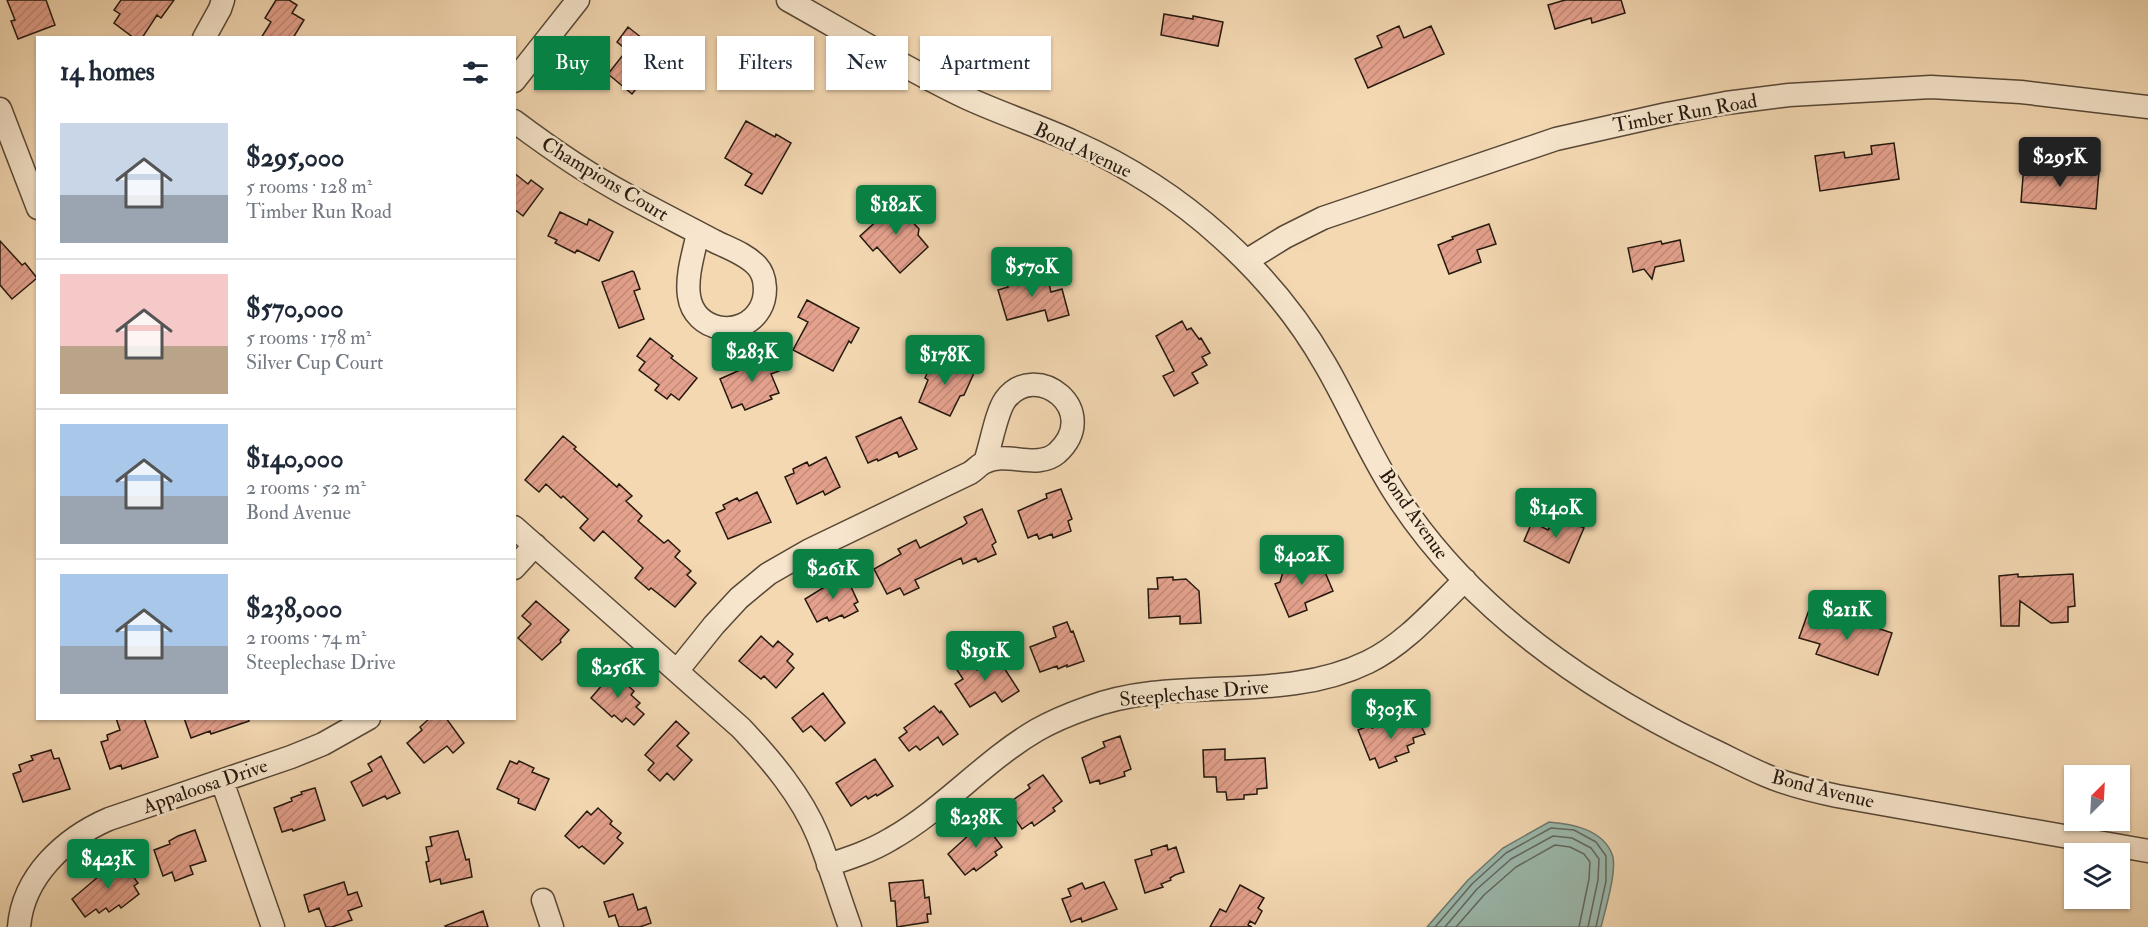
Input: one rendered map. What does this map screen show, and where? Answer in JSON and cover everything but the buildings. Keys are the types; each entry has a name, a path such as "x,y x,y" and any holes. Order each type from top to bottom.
{"street":[{"path":"205,36 223,0"},
{"path":"516,78 578,0"},
{"name":"Bond Avenue","path":"788,0 963,96 1110,159 1179,202 1222,237 1288,309 1309,338 1391,488 1436,549 1513,625 1554,657 1612,696 1675,732 1766,776 1800,787 1837,796 2148,851"},
{"name":"Timber Run Road","path":"1246,261 1285,237 1323,218 1556,139 1726,103 1789,95 1931,87 2041,94 2148,107"},
{"path":"0,109 29,165 36,198"},
{"name":"Champions Court","path":"516,123 576,166 698,232"},
{"path":"677,671 733,605 768,574 808,551 970,473 985,462"},
{"path":"516,529 741,728 767,756 785,779 818,835 850,927"},
{"path":"516,566 535,545"},
{"name":"Steeplechase Drive","path":"828,865 862,854 892,839 1017,743 1060,718 1088,707 1137,694 1304,682 1348,670 1370,661 1407,635 1465,580"},
{"name":"Appaloosa Drive","path":"19,927 26,898 36,879 68,842 86,829 323,744 365,720"},
{"path":"222,781 273,927"},
{"path":"543,900 552,927"}],"water":[{"path":"1549,822 1576,826 1594,833 1612,854 1612,879 1601,927 1427,927 1468,880 1503,848"}]}
